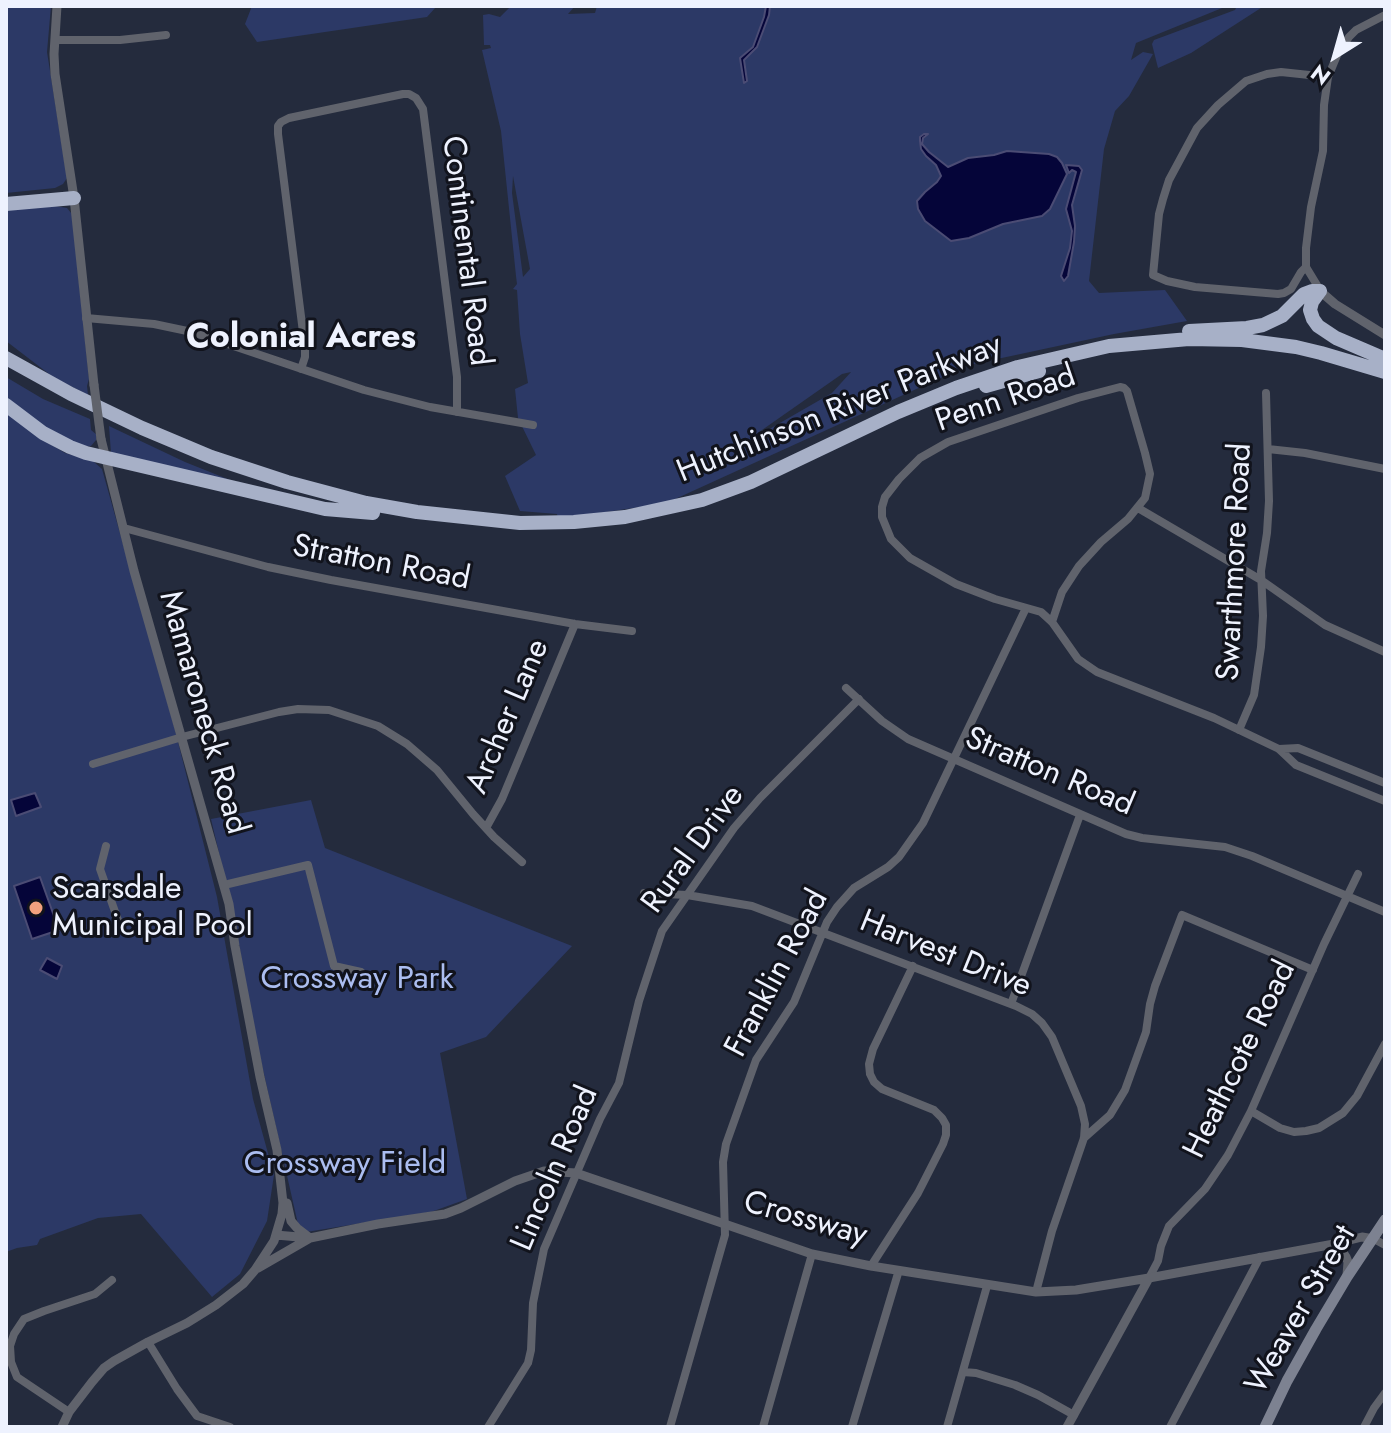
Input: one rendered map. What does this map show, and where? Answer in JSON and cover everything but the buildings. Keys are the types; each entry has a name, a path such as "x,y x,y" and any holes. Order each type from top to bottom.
{"highway":[{"path":"6,196 74,193"},
{"path":"6,204 74,193"},
{"path":"1320,291 1310,310 1318,326 1336,338 1385,359"},
{"path":"1018,367 1088,347 1148,335 1263,325 1282,316 1304,294 1320,291"},
{"name":"Hutchinson River Parkway","path":"6,358 115,415 188,447 311,489 378,505 445,516 547,523 599,521 702,500 751,482 909,407 981,379 1109,346 1162,340 1242,340 1296,347 1385,372"},
{"path":"6,348 50,383"},
{"name":"Hutchinson River Parkway","path":"6,369 82,410 171,450 270,486 373,513 437,525 518,531 597,530 651,522 702,509 751,492 908,418 981,388 1057,366 1135,352 1201,348 1266,352 1318,361 1385,381"},
{"path":"6,405 53,439 78,450 325,509 373,513"}],"main road":[{"name":"Weaver Street","path":"1265,1427 1287,1381 1347,1277 1380,1242 1385,1220"}],"street":[{"name":"Mamaroneck Road","path":"57,6 55,74 74,193 101,439 134,571 229,904 282,1184 282,1214 276,1235 243,1284 187,1323 104,1368 69,1412 62,1427"},
{"path":"1385,15 1349,37 1328,77 1323,151 1307,235 1306,267 1320,291 1335,304 1385,335"},
{"path":"55,40 120,40 166,35"},
{"path":"1306,267 1291,289 1278,294 1195,287 1153,275 1163,199 1169,180 1197,128 1246,81 1281,72 1328,77"},
{"name":"Continental Road","path":"301,369 305,348 281,165 279,123 289,118 409,94 421,103 424,116 457,377 457,412"},
{"path":"86,318 183,330 364,390 457,412 533,425"},
{"name":"Penn Road","path":"1052,622 1041,612 956,584 910,558 891,539 885,527 882,507 885,497 920,458 948,442 1120,387 1127,391 1150,474 1145,498 1138,508"},
{"name":"Swarthmore Road","path":"1239,730 1254,695 1261,647 1261,571 1268,523 1266,393"},
{"path":"1268,449 1385,469"},
{"path":"1385,652 1325,625 1261,580 1138,508 1079,566 1062,592 1052,622 1078,659 1097,672 1214,718 1279,749 1296,765 1385,801"},
{"name":"Stratton Road","path":"124,528 268,567 331,580 575,624 632,631"},
{"name":"Franklin Road","path":"670,1427 725,1235 723,1162 726,1144 756,1060 794,1002 827,922 846,895 888,867 911,842 923,823 1026,608"},
{"name":"Archer Lane","path":"486,828 502,799 575,624"},
{"name":"Stratton Road","path":"846,688 897,733 1080,815 1142,838 1225,847 1385,912"},
{"name":"Rural Drive","path":"624,1063 639,1001 662,931 734,828 859,699"},
{"path":"93,764 279,712 329,710 378,726 407,744 437,770 486,828 522,862"},
{"path":"1279,749 1298,748 1385,783"},
{"path":"1361,791 1368,776"},
{"path":"1011,1004 1080,815"},
{"path":"106,846 100,869 119,923"},
{"path":"224,885 308,865 334,966 361,972 370,980"},
{"name":"Heathcote Road","path":"1067,1427 1158,1261 1169,1226 1213,1180 1228,1155 1358,874"},
{"name":"Harvest Drive","path":"644,893 687,895 752,906 1011,1004 1032,1014 1042,1023 1052,1037 1081,1106 1085,1124 1084,1138 1052,1231 1036,1292"},
{"path":"1084,1138 1110,1115 1125,1090 1146,1032 1155,986 1182,915 1313,970"},
{"path":"871,1266 918,1193 946,1135 946,1125 934,1110 882,1089 870,1074 873,1049 913,966"},
{"path":"1251,1111 1280,1128 1294,1132 1319,1128 1343,1113 1357,1096 1385,1044"},
{"name":"Lincoln Road","path":"488,1427 528,1363 533,1303 544,1249 612,1098 624,1063"},
{"name":"Crossway","path":"276,1235 310,1238 445,1214 544,1171 576,1173 812,1254 1036,1292 1076,1290 1149,1278 1362,1237 1380,1242"},
{"path":"255,1270 310,1238 291,1221 282,1184"},
{"path":"1334,1244 1348,1262 1347,1277"},
{"path":"763,1427 812,1254"},
{"path":"1170,1427 1260,1257"},
{"path":"852,1427 899,1270"},
{"path":"69,1412 17,1377 12,1369 10,1346 24,1319 95,1294 112,1280"},
{"path":"947,1427 987,1286"},
{"path":"148,1342 197,1416 230,1427"},
{"path":"963,1372 1015,1385 1074,1415"},
{"path":"1364,1427 1385,1393"}],"green space":[{"path":"6,6 51,6 47,52 67,178 55,188 6,193"},
{"path":"252,6 436,7 427,17 257,42 245,24"},
{"path":"511,6 575,6 568,14 595,13 597,6 1227,6 1136,43 1131,60 1143,52 1153,54 1129,96 1115,111 1104,149 1089,281 1099,293 1165,290 1187,321 969,365 673,500 558,519 557,514 520,511 505,476 536,455 518,418 515,389 528,383 517,290 513,289 517,284 501,131 482,50 491,48 484,45 483,15 500,17","holes":["513,176 530,269 523,277 512,193","851,372 832,393 752,437 842,374"]},
{"path":"1237,6 1264,6 1191,53 1158,68 1152,44 1154,40 1235,10"},
{"path":"67,208 72,214 89,379 88,395 53,377 6,341 6,210"},
{"path":"6,377 43,399 90,419 96,440 85,447 46,430 6,402"},
{"path":"6,411 40,438 65,453 93,461 102,469 174,726 217,897 253,1099 274,1175 267,1221 240,1274 212,1297 141,1214 98,1218 40,1239 37,1245 6,1252"},
{"path":"109,426 185,462 235,482 111,453"},
{"name":"Crossway Park","path":"311,800 325,848 572,946 486,1037 440,1053 467,1199 431,1212 300,1233 211,819"}],"shaded area":[{"path":"766,6 770,6 769,15 757,47 744,60 747,81 744,83 740,58 753,47"},
{"path":"928,134 922,144 948,167 968,158 1007,151 1057,157 1067,174 1050,209 1042,216 1003,224 969,238 951,241 925,221 918,209 917,201 941,176 936,165 921,149 920,137"},
{"path":"1066,165 1079,166 1082,170 1072,205 1074,242 1068,276 1064,281 1061,276 1072,231 1066,209 1076,172 1072,170 1069,173"},
{"name":"Scarsdale Municipal Pool","path":"35,793 41,807 16,816 11,800"},
{"name":"Scarsdale Municipal Pool","path":"40,877 59,930 32,939 14,886"},
{"name":"Scarsdale Municipal Pool","path":"47,958 62,966 57,979 40,970"}],"place":[{"name":"Scarsdale Municipal Pool","path":"36,908"}],"district":[{"name":"Colonial Acres","path":"301,339"}],"park label":[{"name":"Crossway Field","path":"345,1165"}]}
